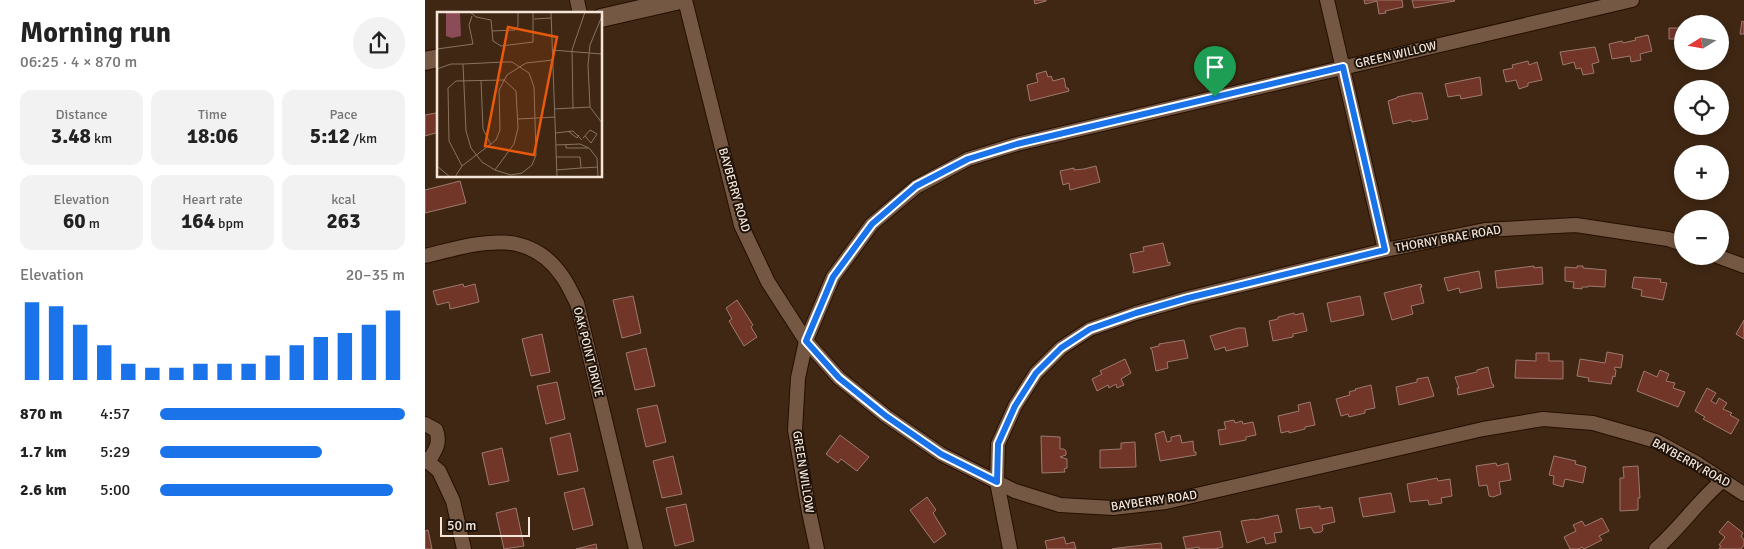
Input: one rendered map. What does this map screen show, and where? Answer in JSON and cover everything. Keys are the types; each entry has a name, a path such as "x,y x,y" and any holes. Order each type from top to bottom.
{"street":[{"path":"603,18 680,0"},
{"name":"BAYBERRY ROAD","path":"685,0 741,225 769,282 806,341 839,378 886,416 941,454 1015,491 1060,504 1114,508 1169,501 1483,429 1543,419 1593,423 1656,441 1744,494"},
{"path":"1327,0 1385,250"},
{"name":"GREEN WILLOW","path":"817,549 795,430 798,378 806,341 833,277 872,224 916,186 968,159 1017,144 1632,0"},
{"name":"THORNY BRAE ROAD","path":"1010,549 997,482 998,444 1015,406 1036,373 1061,348 1090,329 1188,298 1385,250 1485,230 1576,225 1674,241"},
{"name":"OAK POINT DRIVE","path":"425,256 473,244 502,241 520,244 539,252 553,264 563,277 577,303 636,549"},
{"path":"1729,260 1744,266"},
{"path":"425,424 436,430 438,436 438,444 427,460 439,471 453,501 464,549"},
{"path":"1656,549 1673,534 1711,490 1723,480"}],"building":[{"path":"1034,0 1046,0 1046,1 1035,4"},
{"path":"1364,0 1402,0 1403,7 1379,14 1377,1 1365,4"},
{"path":"1412,0 1454,0 1455,1 1414,8"},
{"path":"1742,21 1744,22 1744,34 1740,34"},
{"path":"1669,28 1674,28 1674,39 1669,39"},
{"path":"1648,35 1652,51 1640,54 1641,60 1631,62 1630,56 1612,59 1609,44 1636,40 1635,38"},
{"path":"1595,47 1599,62 1592,64 1594,73 1583,75 1581,68 1576,69 1574,62 1563,65 1560,52"},
{"path":"1528,61 1529,65 1537,62 1542,80 1528,83 1528,86 1519,89 1516,80 1506,82 1503,70 1513,68 1512,65"},
{"path":"1046,71 1048,77 1051,76 1053,81 1064,78 1066,88 1069,91 1030,101 1027,85 1038,82 1036,74"},
{"path":"1480,77 1482,95 1461,99 1460,95 1448,97 1445,84"},
{"path":"1415,93 1422,93 1428,119 1393,124 1388,101"},
{"path":"436,113 437,133 425,136 425,115"},
{"path":"1096,166 1100,182 1070,190 1069,183 1063,185 1060,171"},
{"path":"460,181 466,203 425,213 425,190"},
{"path":"1163,243 1170,265 1133,273 1130,254 1144,251 1143,247"},
{"path":"1534,266 1534,268 1542,267 1543,284 1497,288 1495,271"},
{"path":"1577,266 1606,270 1605,287 1588,286 1582,287 1582,289 1573,288 1574,282 1565,281 1565,267 1577,268"},
{"path":"1479,271 1482,288 1460,293 1459,288 1448,291 1444,278"},
{"path":"1634,277 1661,279 1660,282 1667,283 1663,300 1641,296 1642,290 1632,288"},
{"path":"463,284 464,287 475,284 479,302 450,309 449,302 437,305 433,291"},
{"path":"1421,284 1424,303 1411,306 1413,314 1392,320 1384,293"},
{"path":"633,296 641,333 622,338 613,300"},
{"path":"1360,296 1364,315 1331,322 1327,303"},
{"path":"737,300 753,325 751,327 757,337 744,346 729,321 732,319 726,308"},
{"path":"1294,313 1295,315 1303,313 1307,331 1293,334 1293,337 1273,341 1269,321"},
{"path":"1744,320 1744,339 1736,334"},
{"path":"1238,328 1245,328 1248,346 1226,351 1225,347 1215,350 1210,336"},
{"path":"542,334 550,372 531,376 522,339"},
{"path":"1184,340 1188,358 1167,362 1168,368 1156,371 1150,348 1159,346 1159,344"},
{"path":"646,348 655,386 635,390 626,353"},
{"path":"1607,352 1623,355 1621,368 1615,367 1615,377 1613,376 1611,384 1588,381 1589,378 1577,376 1580,359 1605,363"},
{"path":"1536,353 1549,353 1549,361 1563,361 1563,379 1515,378 1516,360 1536,361"},
{"path":"1125,359 1131,373 1121,379 1124,385 1117,388 1116,384 1109,388 1108,385 1097,391 1092,379 1102,374 1100,371"},
{"path":"1488,367 1494,387 1458,395 1457,388 1459,388 1455,377 1477,372 1477,370"},
{"path":"1660,370 1669,374 1666,381 1675,383 1673,388 1685,392 1678,407 1637,391 1644,371 1657,377"},
{"path":"1428,377 1434,396 1399,405 1396,387"},
{"path":"557,382 565,419 546,424 537,386"},
{"path":"1371,385 1375,408 1349,417 1348,414 1341,416 1336,399 1350,395 1349,392 1355,389"},
{"path":"1707,388 1716,393 1711,401 1716,404 1719,398 1727,403 1723,409 1732,413 1730,415 1739,420 1731,434 1703,419 1705,417 1695,411"},
{"path":"1310,402 1315,425 1289,433 1289,431 1281,433 1278,416 1299,411 1298,405"},
{"path":"657,405 666,442 646,447 637,409"},
{"path":"1234,420 1235,423 1242,421 1243,424 1253,422 1256,435 1246,437 1246,440 1220,445 1218,430 1226,429 1224,422"},
{"path":"1164,431 1167,442 1171,441 1171,437 1180,435 1182,443 1193,441 1196,455 1160,461 1155,434"},
{"path":"570,433 578,471 558,475 550,438"},
{"path":"840,435 869,457 857,471 841,459 838,463 826,454"},
{"path":"1041,436 1060,437 1060,449 1066,451 1066,455 1060,457 1067,459 1065,472 1042,473"},
{"path":"1135,442 1136,467 1100,468 1100,450 1121,449 1121,443"},
{"path":"502,448 509,481 489,485 482,453"},
{"path":"673,456 682,494 662,498 653,461"},
{"path":"1554,456 1576,461 1575,464 1586,467 1583,483 1565,479 1563,487 1553,484 1554,476 1549,475"},
{"path":"1496,463 1497,466 1508,463 1511,480 1499,482 1501,494 1493,497 1489,496 1487,485 1479,486 1476,466"},
{"path":"1638,466 1640,498 1638,498 1638,510 1620,511 1620,478 1624,478 1623,467"},
{"path":"1437,478 1438,481 1450,479 1452,496 1441,498 1442,503 1429,505 1428,500 1410,502 1407,484"},
{"path":"584,488 593,525 573,530 564,493"},
{"path":"1391,493 1395,512 1363,517 1359,498"},
{"path":"927,497 936,510 933,513 946,534 934,543 910,510"},
{"path":"686,504 694,541 675,546 666,508"},
{"path":"1320,506 1320,509 1332,507 1335,522 1322,525 1323,530 1321,532 1314,533 1311,527 1300,529 1296,509"},
{"path":"516,508 524,546 504,549 496,513"},
{"path":"1278,515 1282,532 1274,533 1276,542 1266,544 1264,537 1247,543 1241,521"},
{"path":"1602,518 1609,531 1599,536 1602,540 1584,549 1582,547 1570,549 1564,537 1576,531 1573,525 1582,521 1585,526"},
{"path":"1728,521 1743,533 1741,536 1744,540 1744,545 1741,549 1719,549 1721,546 1719,545 1725,537 1719,532"},
{"path":"428,530 432,549 425,549 425,531"},
{"path":"1220,531 1223,547 1215,549 1199,549 1199,547 1186,549 1183,537"},
{"path":"1064,537 1066,544 1074,542 1076,549 1047,549 1045,541"},
{"path":"1161,543 1162,549 1112,549 1118,548"},
{"path":"596,544 597,549 576,549"}],"route":[{"path":"1343,67 1385,250 1188,298 1090,329 1061,348 1036,373 1015,406 998,444 997,482 941,454 886,416 839,378 806,341 833,277 872,224 916,186 968,159 1017,144 1215,97 1343,67"}]}
